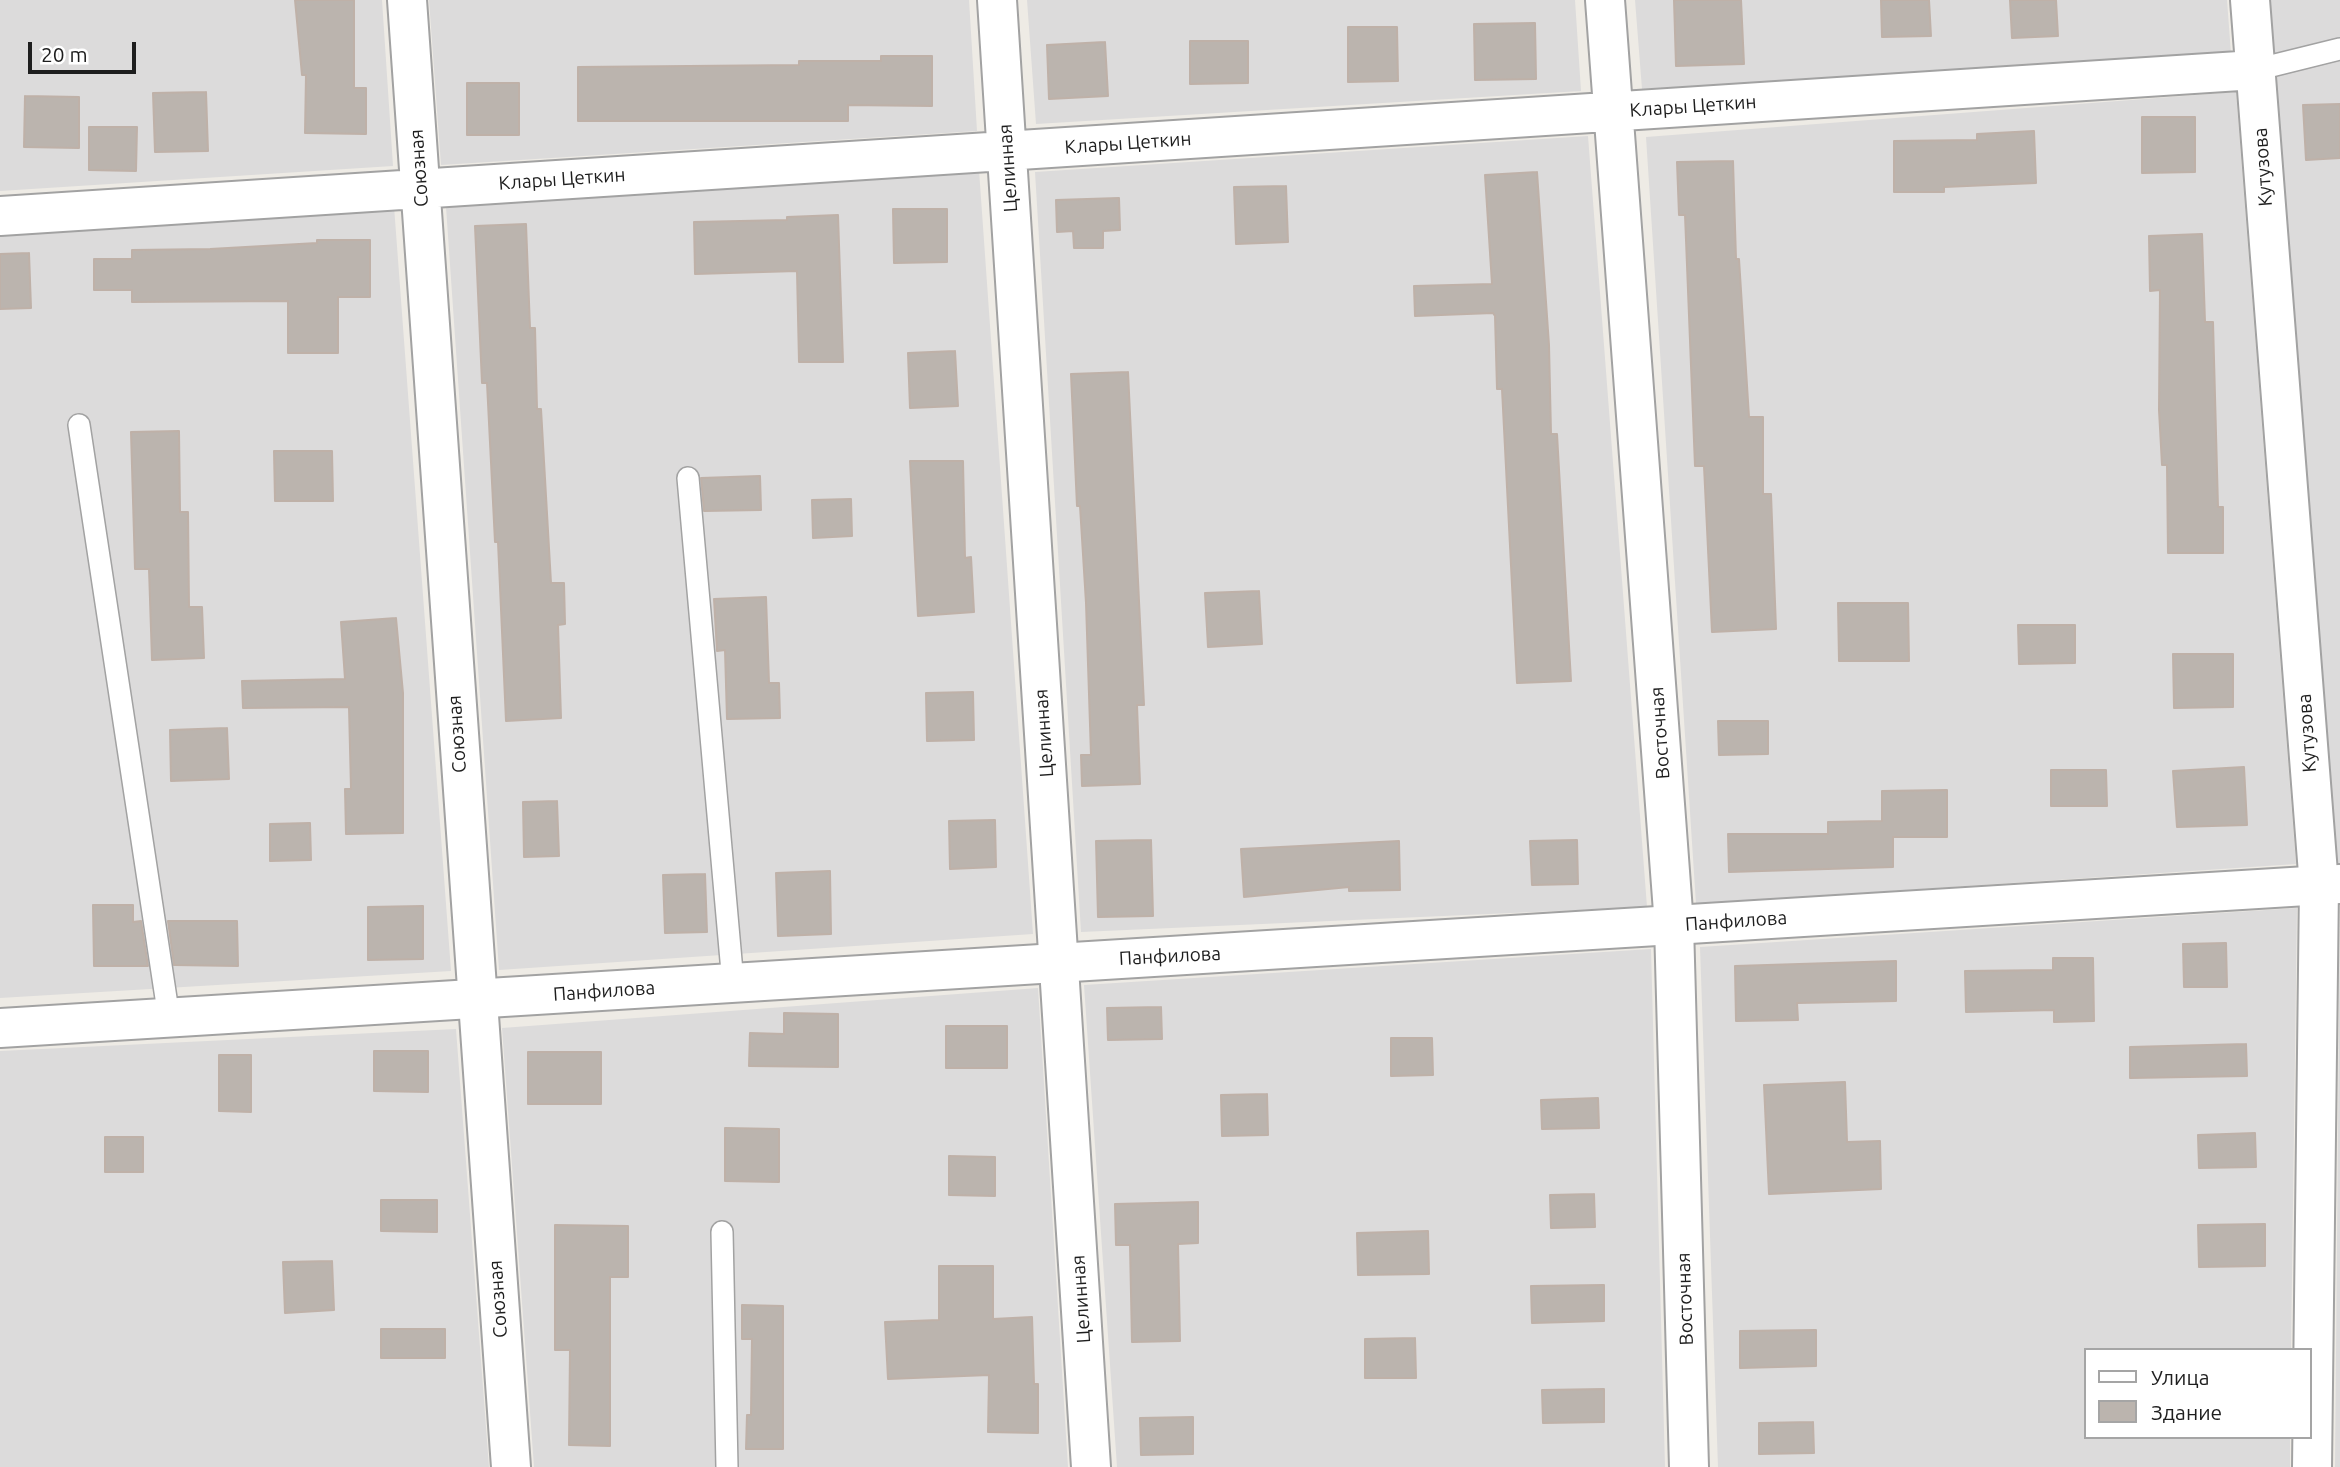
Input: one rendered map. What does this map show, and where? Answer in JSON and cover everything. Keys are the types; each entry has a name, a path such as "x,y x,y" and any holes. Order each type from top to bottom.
{"street":[{"name":"Союзная","path":"407,0 475,999 511,1467"},
{"name":"Целинная","path":"997,0 1091,1467"},
{"name":"Восточная","path":"1605,0 1674,925 1689,1467"},
{"name":"Кутузова","path":"2250,0 2330,885 2312,1467"},
{"name":"Клары Цеткин","path":"0,216 2255,70"},
{"name":"Панфилова","path":"0,1028 2330,885"}],"lane":[{"path":"2255,70 2340,50"},
{"path":"79,425 169,1018"},
{"path":"688,478 733,983"},
{"path":"722,1232 727,1467"}],"shaded area":[{"path":"0,0 382,0 393,166 0,191"},
{"path":"429,0 969,0 977,131 441,165"},
{"path":"1027,0 1575,0 1581,91 1036,124"},
{"path":"1635,0 2227,0 2231,54 1642,89"},
{"path":"2267,0 2340,0 2340,864 2331,864"},
{"path":"2236,92 2296,864 1696,904 1646,137"},
{"path":"1588,136 1647,907 1081,932 1035,172"},
{"path":"979,170 1033,934 499,970 446,207"},
{"path":"394,206 451,971 0,998 0,234"},
{"path":"2340,904 2340,1467 2335,1467"},
{"path":"2297,908 2291,1348 2084,1348 2084,1439 2290,1439 2290,1467 1718,1467 1700,947"},
{"path":"1651,949 1665,1467 1117,1467 1084,985"},
{"path":"1038,988 1068,1467 534,1467 502,1028"},
{"path":"456,1029 489,1467 0,1467 0,1051"}],"building":[{"path":"295,0 354,0 354,88 366,88 366,134 305,133 306,75 302,75"},
{"path":"1674,0 1741,0 1744,64 1676,66"},
{"path":"1881,0 1929,0 1931,36 1882,37"},
{"path":"2010,0 2056,0 2058,36 2012,38"},
{"path":"1535,23 1536,79 1475,80 1474,24"},
{"path":"1348,27 1397,27 1398,81 1348,82"},
{"path":"1190,41 1248,41 1248,83 1190,84"},
{"path":"1105,42 1108,96 1049,99 1047,45"},
{"path":"881,56 932,56 932,106 848,105 848,121 578,121 578,67 799,65 799,61 881,61"},
{"path":"467,83 519,83 519,135 467,135"},
{"path":"206,92 208,151 155,152 153,93"},
{"path":"25,96 79,97 79,148 24,147"},
{"path":"2340,104 2340,158 2306,160 2303,105"},
{"path":"2142,117 2195,117 2195,172 2142,173"},
{"path":"89,127 137,127 136,171 89,170"},
{"path":"2034,131 2036,183 1944,187 1944,192 1894,192 1894,141 1977,140 1977,134"},
{"path":"1733,161 1736,259 1739,259 1749,417 1763,417 1763,494 1771,494 1776,629 1712,632 1704,466 1695,466 1685,215 1679,215 1677,162"},
{"path":"1537,172 1549,345 1551,434 1557,434 1571,681 1517,683 1502,389 1497,389 1495,316 1493,313 1415,316 1414,286 1492,284 1485,175"},
{"path":"1286,186 1288,242 1236,244 1234,187"},
{"path":"1119,198 1120,230 1103,231 1103,248 1074,248 1073,231 1057,232 1056,200"},
{"path":"893,209 947,209 947,262 894,263"},
{"path":"838,215 843,362 799,362 797,271 695,274 694,222 787,220 787,217"},
{"path":"526,224 530,328 535,328 537,409 541,409 551,583 564,583 565,624 558,625 561,718 506,721 498,542 495,542 487,383 482,383 475,226"},
{"path":"2202,234 2205,322 2213,322 2218,507 2223,507 2223,553 2168,553 2167,465 2162,465 2159,410 2160,290 2150,291 2149,236"},
{"path":"317,240 370,240 370,297 338,297 338,353 288,353 288,301 132,302 132,290 94,290 94,259 132,259 132,250 210,249 317,243"},
{"path":"29,253 31,308 0,309 0,254"},
{"path":"955,351 958,406 910,408 908,353"},
{"path":"1128,372 1144,705 1137,705 1140,784 1082,786 1081,755 1091,755 1086,603 1080,506 1077,506 1071,374"},
{"path":"179,431 180,512 188,512 189,607 202,607 204,658 152,660 149,569 135,569 131,432"},
{"path":"274,451 332,451 333,501 275,501"},
{"path":"910,461 963,461 965,558 971,557 974,612 918,616"},
{"path":"760,476 761,510 704,511 701,478"},
{"path":"851,499 852,536 813,538 812,500"},
{"path":"1259,591 1262,644 1208,647 1205,593"},
{"path":"766,597 769,683 779,683 780,718 727,719 725,650 717,651 714,599"},
{"path":"1838,603 1908,603 1909,661 1839,661"},
{"path":"396,618 403,693 403,833 346,834 345,789 351,789 349,707 243,708 242,681 345,679 341,622"},
{"path":"2018,625 2075,625 2075,663 2019,664"},
{"path":"2173,654 2233,654 2233,707 2174,708"},
{"path":"973,692 974,740 927,741 926,693"},
{"path":"1718,721 1768,721 1768,754 1719,755"},
{"path":"227,728 229,779 171,781 170,730"},
{"path":"2244,767 2247,825 2177,827 2173,771"},
{"path":"2051,770 2106,770 2107,806 2051,806"},
{"path":"1947,790 1947,837 1893,837 1893,867 1729,872 1728,834 1828,834 1828,822 1882,821 1882,791"},
{"path":"557,801 559,856 524,857 523,802"},
{"path":"995,820 996,867 950,869 949,821"},
{"path":"310,823 311,860 270,861 270,824"},
{"path":"1151,840 1153,916 1098,917 1096,841"},
{"path":"1577,840 1578,884 1532,885 1530,841"},
{"path":"1399,841 1400,890 1349,891 1349,887 1244,897 1241,849"},
{"path":"830,871 831,934 778,936 776,873"},
{"path":"705,874 707,932 665,933 663,875"},
{"path":"93,905 133,905 133,922 141,921 148,966 94,966"},
{"path":"423,906 423,959 368,960 368,907"},
{"path":"168,921 237,921 238,966 174,965"},
{"path":"2226,943 2227,987 2184,987 2183,944"},
{"path":"2053,958 2093,958 2094,1021 2054,1022 2054,1010 1966,1012 1965,971 2053,970"},
{"path":"1896,961 1896,1001 1797,1003 1798,1020 1736,1021 1735,966"},
{"path":"1161,1007 1162,1039 1108,1040 1107,1008"},
{"path":"784,1013 838,1014 838,1067 749,1066 750,1033 784,1034"},
{"path":"946,1026 1007,1026 1007,1068 946,1068"},
{"path":"1391,1038 1432,1038 1433,1075 1391,1076"},
{"path":"2246,1044 2247,1076 2130,1078 2130,1047"},
{"path":"374,1051 428,1051 428,1092 374,1091"},
{"path":"528,1052 601,1052 601,1104 528,1104"},
{"path":"219,1055 251,1055 251,1112 219,1111"},
{"path":"1845,1082 1847,1142 1880,1141 1881,1189 1769,1194 1764,1085"},
{"path":"1267,1094 1268,1135 1222,1136 1221,1095"},
{"path":"1598,1098 1599,1128 1542,1129 1541,1100"},
{"path":"725,1128 779,1129 779,1182 725,1181"},
{"path":"2255,1133 2256,1167 2199,1168 2198,1135"},
{"path":"105,1137 143,1137 143,1172 105,1172"},
{"path":"949,1156 995,1157 995,1196 949,1195"},
{"path":"1594,1194 1595,1227 1551,1228 1550,1195"},
{"path":"381,1200 437,1200 437,1232 381,1231"},
{"path":"1198,1202 1198,1243 1178,1244 1180,1341 1132,1342 1130,1245 1116,1245 1115,1204"},
{"path":"2265,1224 2265,1266 2199,1267 2198,1225"},
{"path":"555,1225 628,1226 628,1277 610,1277 610,1446 569,1445 570,1350 555,1350"},
{"path":"1428,1231 1429,1274 1358,1275 1357,1233"},
{"path":"332,1261 334,1310 285,1313 283,1262"},
{"path":"939,1266 993,1266 993,1319 1032,1317 1034,1384 1038,1384 1038,1433 988,1432 989,1375 888,1379 885,1322 939,1320"},
{"path":"1604,1285 1604,1321 1532,1323 1531,1286"},
{"path":"742,1305 783,1306 783,1449 746,1449 747,1415 751,1415 752,1339 742,1339"},
{"path":"381,1329 445,1329 445,1358 381,1358"},
{"path":"1816,1330 1816,1366 1740,1368 1740,1331"},
{"path":"1415,1338 1416,1378 1365,1378 1365,1339"},
{"path":"1604,1389 1604,1422 1543,1423 1542,1390"},
{"path":"1193,1417 1193,1454 1141,1455 1140,1418"},
{"path":"1813,1422 1814,1453 1759,1454 1759,1423"}]}
